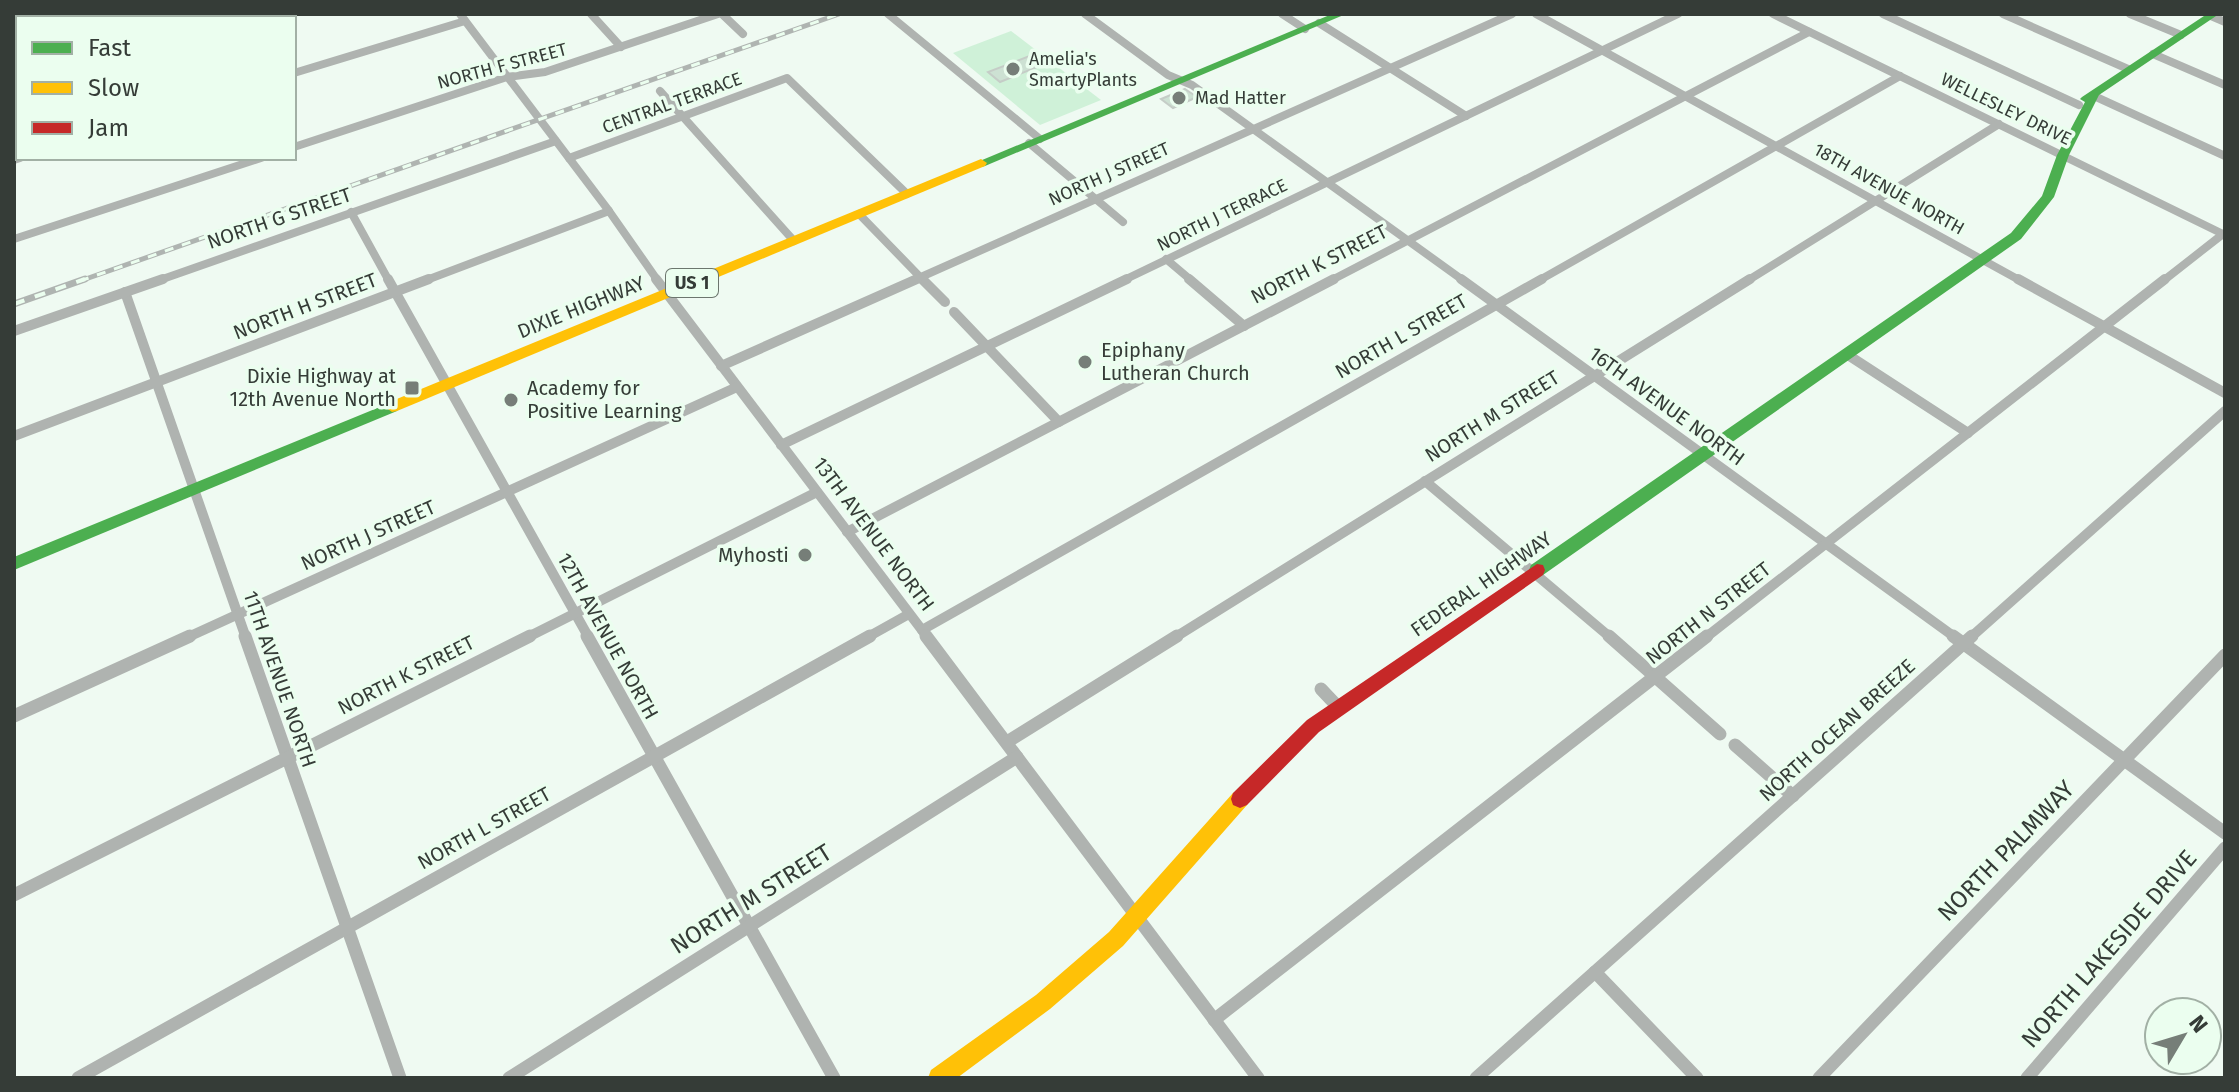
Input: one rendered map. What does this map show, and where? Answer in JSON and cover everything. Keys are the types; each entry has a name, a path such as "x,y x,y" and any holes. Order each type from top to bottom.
{"main road":[{"name":"DIXIE HIGHWAY","path":"14,564 1341,14"},
{"name":"FEDERAL HIGHWAY","path":"939,1078 1049,999 1138,916 1263,772 1338,707 2016,236 2039,210 2055,183 2063,155 2064,134 2079,105 2181,35 2217,17"},
{"name":"FEDERAL HIGHWAY","path":"2063,155 2094,96"}],"street":[{"path":"591,14 621,47"},
{"path":"720,14 743,34"},
{"name":"NORTH F STREET","path":"296,146 507,77 545,72 720,14"},
{"path":"888,14 1123,222"},
{"name":"16TH AVENUE NORTH","path":"1085,14 1168,75 1182,80 1254,129 2225,833"},
{"path":"1282,14 1312,26 1391,68 1466,116"},
{"name":"NORTH J STREET","path":"721,366 1512,14"},
{"name":"18TH AVENUE NORTH","path":"1536,14 2225,393"},
{"name":"NORTH J TERRACE","path":"781,445 1678,14"},
{"name":"WELLESLEY DRIVE","path":"1773,14 2224,234"},
{"path":"1785,20 1798,14"},
{"path":"1883,14 2079,105"},
{"path":"2003,14 2128,69"},
{"path":"2130,14 2181,35"},
{"path":"296,72 462,17"},
{"name":"13TH AVENUE NORTH","path":"462,17 609,211 666,294 1258,1078"},
{"name":"NORTH K STREET","path":"847,532 1809,32"},
{"path":"2153,54 2225,85"},
{"name":"NORTH L STREET","path":"922,630 1900,76"},
{"name":"CENTRAL TERRACE","path":"569,158 787,78 907,194"},
{"path":"660,91 794,241"},
{"path":"2094,96 2225,156"},
{"name":"NORTH M STREET","path":"1007,742 1999,124"},
{"name":"NORTH G STREET","path":"14,331 556,141"},
{"path":"14,239 255,160"},
{"name":"NORTH H STREET","path":"14,436 609,211"},
{"name":"12TH AVENUE NORTH","path":"351,212 834,1078"},
{"path":"859,214 945,302"},
{"name":"NORTH N STREET","path":"1214,1020 2224,234"},
{"path":"1166,259 1244,326"},
{"name":"11TH AVENUE NORTH","path":"125,292 400,1078"},
{"path":"954,312 1059,422"},
{"path":"1848,355 1968,433"},
{"name":"NORTH J STREET","path":"14,716 737,387"},
{"name":"NORTH OCEAN BREEZE","path":"1476,1078 2225,411"},
{"path":"1425,481 1535,571 1720,734"},
{"name":"NORTH K STREET","path":"14,895 817,492"},
{"name":"NORTH L STREET","path":"78,1078 909,614"},
{"name":"NORTH PALMWAY","path":"1819,1078 2225,655"},
{"path":"1321,689 1338,707"},
{"path":"1735,745 1793,796"},
{"name":"NORTH M STREET","path":"509,1078 1017,757"},
{"name":"NORTH LAKESIDE DRIVE","path":"2027,1078 2225,848"},
{"path":"1595,972 1697,1078"}],"green space":[{"path":"1011,31 1101,100 1040,125 953,53"}],"building":[{"name":"Amelia's SmartyPlants","path":"1035,54 1047,63 1000,82 988,72"},
{"name":"Mad Hatter","path":"1185,89 1197,97 1173,108 1161,99"}],"railway":[{"path":"80,281 839,14"},
{"path":"14,304 85,279"}],"traffic: fast":[{"path":"981,163 1341,14"},
{"path":"2086,99 2214,14"},
{"path":"1537,570 2016,236 2048,197 2063,155 2094,96"},
{"path":"14,564 392,407"}],"traffic: slow":[{"path":"392,407 981,163"},
{"path":"939,1078 1043,1002 1116,939 1240,799"}],"traffic: jam":[{"path":"1240,799 1313,726 1537,570"}],"place":[{"name":"Amelia's SmartyPlants","path":"1013,69"},
{"name":"Mad Hatter","path":"1179,98"},
{"name":"Epiphany Lutheran Church","path":"1085,362"},
{"name":"Dixie Highway at 12th Avenue North","path":"412,388"},
{"name":"Academy for Positive Learning","path":"511,400"},
{"name":"Myhosti","path":"805,555"}]}
